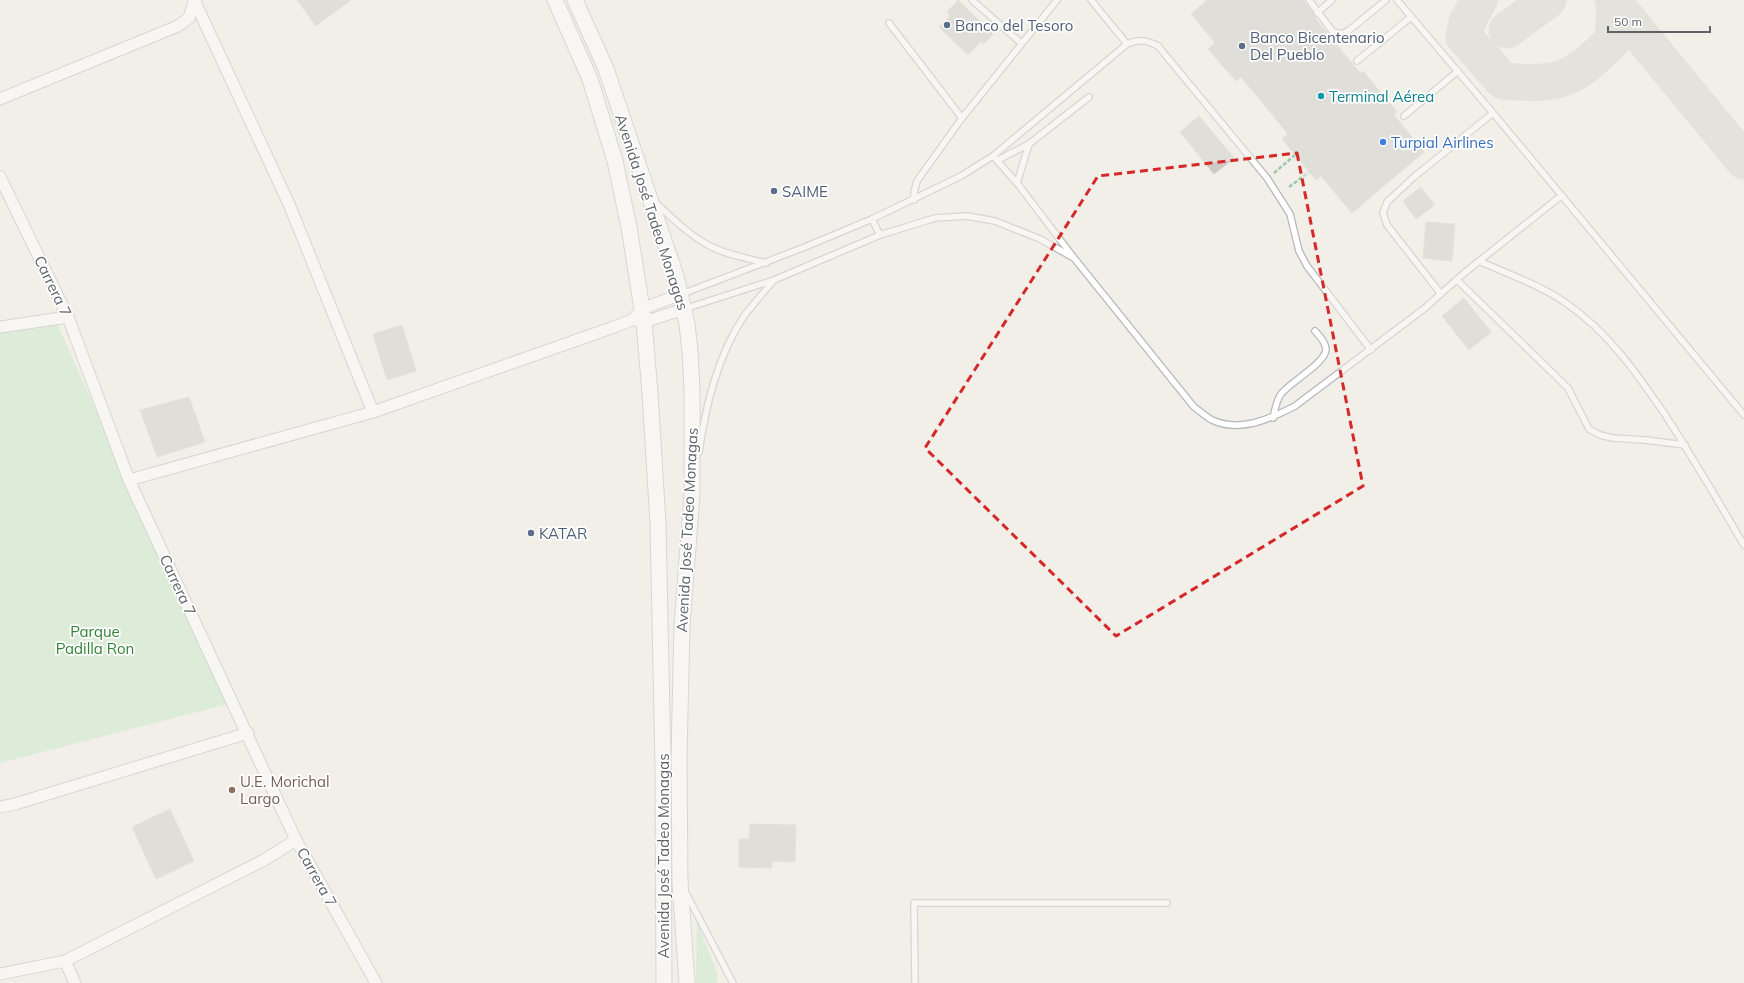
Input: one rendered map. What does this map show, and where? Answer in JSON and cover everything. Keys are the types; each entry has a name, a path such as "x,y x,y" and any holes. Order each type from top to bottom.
{"main road":[{"name":"Avenida José Tadeo Monagas","path":"556,0 590,79 615,160 629,227 639,317 650,393 658,523 663,773 664,983"},
{"name":"Avenida José Tadeo Monagas","path":"575,0 606,69 681,294 690,351 692,390 692,495 682,625 679,758 680,882 687,983"}],"street":[{"path":"195,1 289,204 373,412"},
{"path":"0,100 178,26 189,18 195,1"},
{"name":"Carrera 7","path":"0,177 68,317 129,480 248,733 296,840 376,983"},
{"path":"129,480 373,412 639,317 681,294"},
{"path":"639,317 684,309"},
{"path":"0,327 68,317"},
{"path":"0,807 16,804 248,733"},
{"path":"0,974 65,961 264,860 296,840"},
{"path":"65,961 75,983"}],"lane":[{"path":"972,0 1021,43"},
{"path":"914,200 914,192 917,181 962,118 1057,0"},
{"path":"1091,0 1127,44"},
{"path":"1309,0 1317,13 1333,32 1341,34 1348,31 1386,0"},
{"path":"1317,13 1332,0"},
{"path":"1397,0 1458,71 1744,415"},
{"path":"1357,61 1412,17"},
{"path":"889,23 962,118"},
{"path":"681,294 767,263 872,219 961,176 993,156 1127,44 1137,40 1148,41 1158,46 1267,178 1290,214 1299,251 1307,266 1371,350"},
{"path":"1404,116 1458,71"},
{"path":"998,160 1030,144 1089,98"},
{"path":"1441,294 1387,224 1383,213 1387,202 1398,192 1493,113"},
{"path":"1018,183 1030,144"},
{"path":"993,156 1018,183 1074,258 1194,407 1213,420 1232,425 1255,424 1273,418 1295,406 1371,350 1561,196"},
{"path":"649,197 686,230 708,245 732,255 767,263"},
{"path":"684,309 774,280 880,235 935,218 967,216 995,221 1016,228 1040,239 1074,258"},
{"path":"872,219 880,235"},
{"path":"1479,261 1565,302 1586,318 1619,350 1685,445 1744,545"},
{"path":"692,495 705,411 722,355 744,316 774,280"},
{"path":"1457,280 1568,388 1589,429 1600,435 1613,438 1685,445"},
{"path":"1273,418 1280,395 1288,386 1323,358 1326,351 1324,342 1315,331"},
{"path":"680,882 733,983"},
{"path":"915,983 914,903 1167,903"}],"path":[{"path":"1273,173 1295,155"},
{"path":"1289,187 1309,172"}],"highlighted area":[{"path":"1297,153 1363,486 1116,636 925,448 1098,176"}],"green space":[{"name":"Parque Padilla Ron","path":"54,317 228,704 0,763 0,323"},
{"path":"697,922 717,973 717,983 696,983"}],"building":[{"path":"297,0 351,0 316,26"},
{"path":"958,0 993,34 984,44 981,41 968,55 939,27 950,16 947,12"},
{"name":"Terminal Aérea","path":"1207,0 1303,0 1316,17 1315,18 1360,73 1363,71 1397,112 1393,114 1424,152 1352,213 1321,176 1316,180 1282,139 1288,134 1241,77 1236,81 1208,49 1215,43 1191,14"},
{"path":"1199,116 1234,158 1214,174 1180,132"},
{"path":"1421,187 1435,205 1416,219 1403,201"},
{"path":"1426,222 1455,224 1452,261 1423,258"},
{"path":"1464,298 1491,332 1469,350 1442,316"},
{"path":"402,325 416,371 387,380 373,334"},
{"path":"189,397 205,442 157,457 140,410"},
{"path":"170,809 194,861 156,879 132,827"},
{"path":"750,824 796,825 795,862 772,861 772,868 739,867 739,839 749,839"}],"taxiway":[{"path":"1479,0 1467,22 1464,37 1503,81 1522,82 1552,81 1576,72 1587,64 1613,40 1615,4"},
{"path":"1507,30 1548,0"},
{"path":"1613,0 1744,161"}],"place":[{"name":"Banco del Tesoro","path":"947,25"},
{"name":"Banco Bicentenario Del Pueblo","path":"1242,46"},
{"name":"Terminal Aérea","path":"1321,96"},
{"name":"Turpial Airlines","path":"1383,142"},
{"name":"SAIME","path":"774,191"},
{"name":"KATAR","path":"531,533"},
{"name":"U.E. Morichal Largo","path":"232,790"}]}
